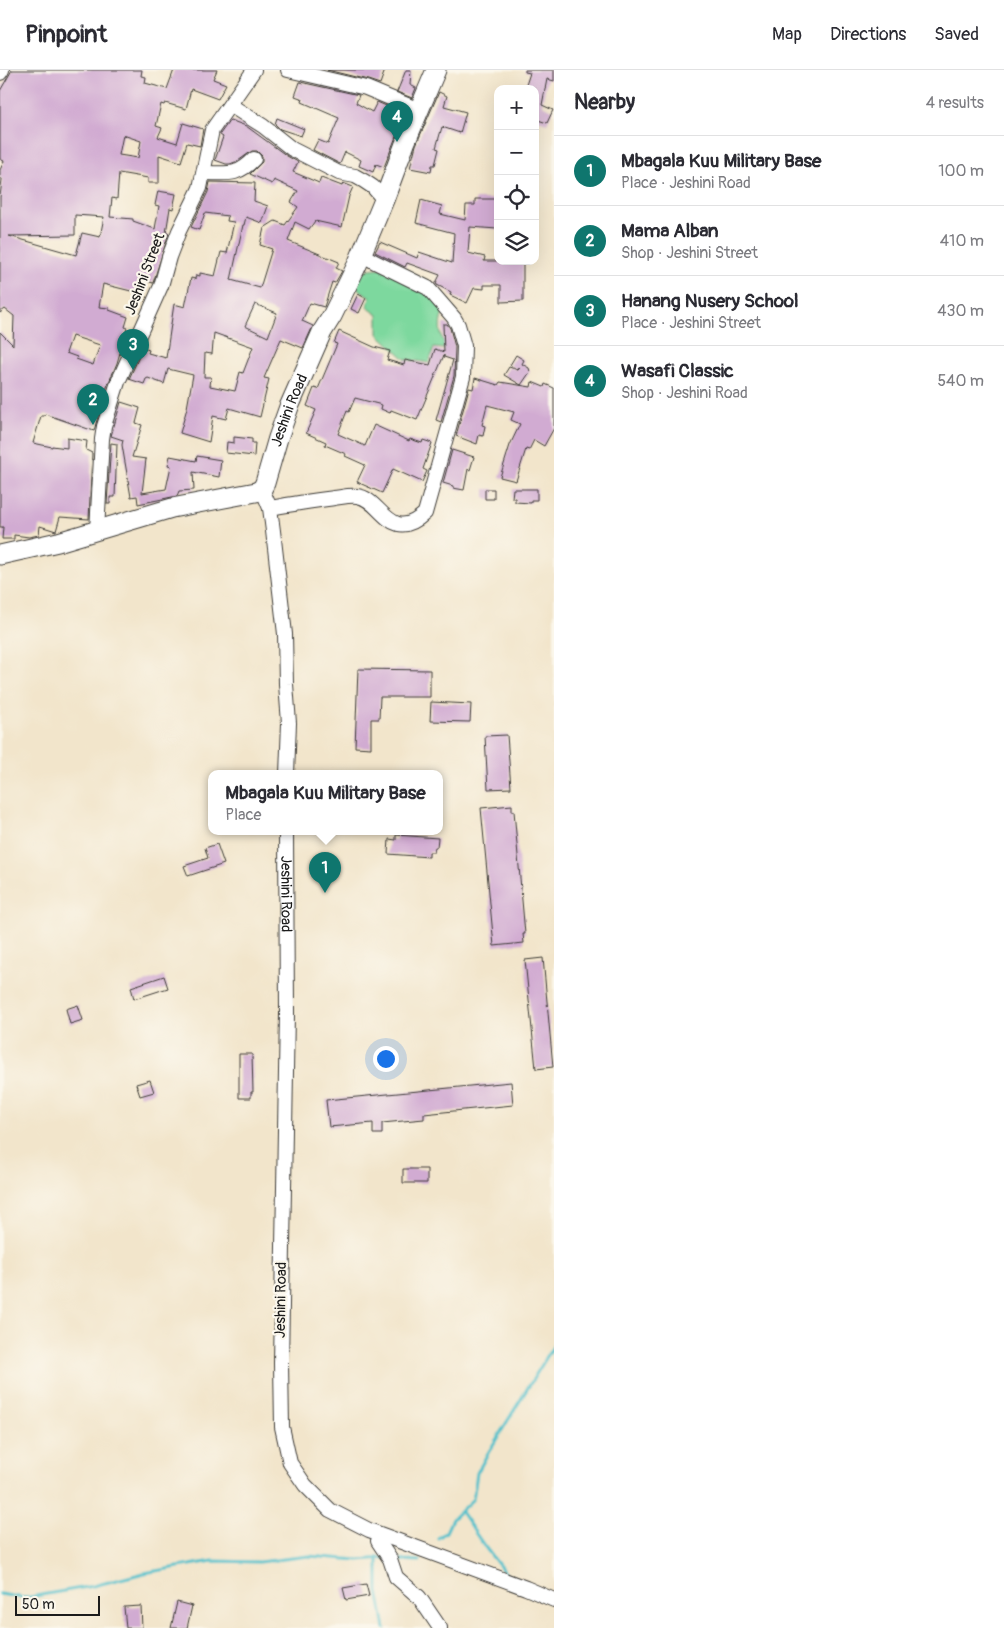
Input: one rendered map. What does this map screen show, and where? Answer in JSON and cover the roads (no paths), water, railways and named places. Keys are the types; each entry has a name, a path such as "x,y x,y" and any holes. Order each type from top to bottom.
{"street":[{"name":"Jeshini Street","path":"97,531 102,439 104,426 118,382 161,286 175,240 198,192 204,173 212,130 254,70"},
{"path":"288,70 366,88 419,110"},
{"name":"Jeshini Road","path":"262,488 289,407 322,332 332,316 361,254 436,70"},
{"path":"230,106 263,126 292,149 339,173 356,176 373,187 384,200"},
{"path":"204,173 238,171 254,159"},
{"path":"270,508 308,501 356,496 365,498 388,520 396,523 413,522 425,513 463,377 464,346 454,318 428,288 361,254"},
{"path":"0,554 58,542 172,508 256,492 262,488 270,508 285,634 289,724 287,770"},
{"name":"Jeshini Road","path":"286,835 286,1013 280,1363 282,1427 290,1463 305,1485 330,1510 385,1537 554,1600"},
{"path":"378,1540 390,1559 396,1577 419,1597 440,1628"}],"waterway":[{"path":"438,1538 446,1532 452,1519 473,1499 477,1473 554,1345"},
{"path":"461,1512 505,1573"},
{"path":"0,1594 24,1598 213,1561 259,1562 309,1556 358,1560 385,1558"},
{"path":"378,1557 378,1591 385,1628"},
{"path":"396,1560 420,1561"}],"place":[{"name":"Wasafi Classic","path":"397,142"},
{"name":"Hanang Nusery School","path":"133,370"},
{"name":"Mama Alban","path":"93,425"},
{"name":"Mbagala Kuu Military Base","path":"325,893"}]}
